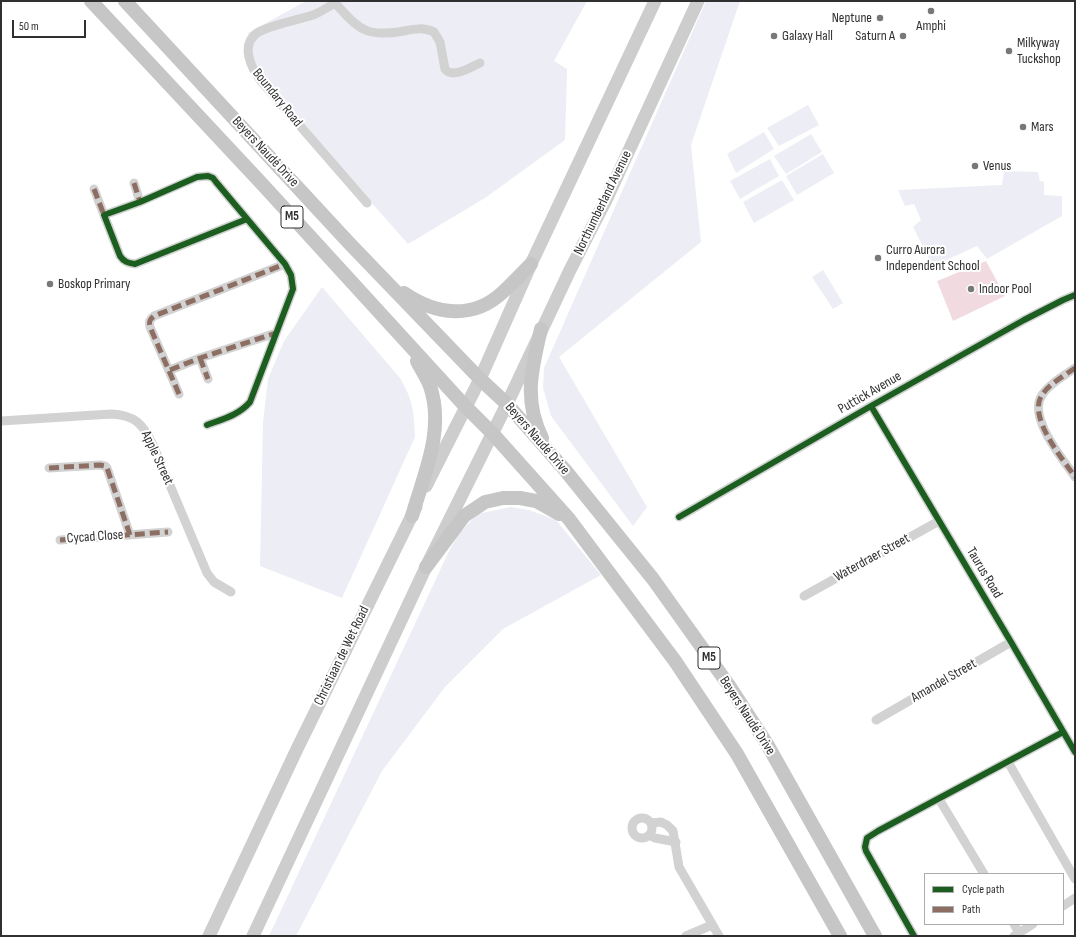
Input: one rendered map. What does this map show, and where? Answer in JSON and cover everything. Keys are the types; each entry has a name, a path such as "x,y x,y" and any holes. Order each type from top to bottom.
{"main road":[{"name":"Beyers Naudé Drive","path":"91,1 402,336 465,406 493,434 569,519 675,661 737,754 840,936"},
{"name":"Beyers Naudé Drive","path":"125,1 350,244 480,379 507,404 549,452 653,579 730,688 766,744 875,936"},
{"path":"480,379 655,1"},
{"name":"Northumberland Avenue","path":"507,404 542,329 607,198 698,1"},
{"path":"386,280 414,300 439,310 465,312 487,303 503,293 532,264"},
{"path":"542,329 535,357 530,398 532,412 537,427 549,452"},
{"path":"402,336 430,385 435,406 436,423 433,446 412,516"},
{"name":"Christiaan de Wet Road","path":"209,936 297,749 465,406 480,379"},
{"path":"253,936 426,567 507,404"},
{"path":"426,567 464,516 485,502 503,498 520,498 536,501 569,519"}],"street":[{"path":"334,2 354,24 368,32 386,33 421,29 434,32 440,42 445,69 450,73 455,73 480,63"},
{"name":"Boundary Road","path":"334,2 315,15 257,33 250,42 248,51 254,71 261,81 367,204"},
{"path":"104,215 140,202 197,177 208,176 213,178 285,264 291,275 293,289 250,402 237,414 207,425"},
{"path":"134,183 140,202"},
{"path":"94,189 120,256 128,263 135,264 247,219"},
{"path":"179,394 170,370 150,327 150,319 154,316 285,264"},
{"name":"Puttick Avenue","path":"679,517 871,406 1031,317 1075,295"},
{"path":"170,370 276,332"},
{"path":"200,358 208,379"},
{"path":"1075,368 1050,387 1041,396 1039,413 1044,431 1075,477"},
{"name":"Taurus Road","path":"871,406 1075,752"},
{"name":"Apple Street","path":"1,421 111,414 122,414 137,421 144,428 153,445 207,573 214,582 231,592"},
{"name":"Cycad Close","path":"49,468 105,466 130,535"},
{"name":"Waterdraer Street","path":"804,596 939,521"},
{"name":"Cycad Close","path":"60,540 168,532"},
{"name":"Amandel Street","path":"876,720 1011,642"},
{"path":"914,936 866,851 865,842 867,838 1063,732"},
{"path":"1008,762 1075,879"},
{"path":"938,799 983,873"},
{"path":"641,818 646,819 651,823 652,829 649,834 644,837 638,836 634,832 633,826 635,821 641,818"},
{"path":"651,823 661,822 668,825 673,831 676,842 676,858 679,866 719,936"},
{"path":"649,834 655,838 676,842"},
{"path":"1064,905 1075,898"},
{"path":"686,936 712,925"},
{"path":"1014,925 1017,935 1032,925"}],"shaded area":[{"path":"306,1 587,1 554,61 567,69 565,140 485,198 408,244 256,72 248,33"},
{"path":"706,1 740,1 691,145 701,242 559,357 647,507 633,526 551,416 543,388 544,368"},
{"path":"808,105 819,125 779,146 767,128"},
{"path":"764,132 774,149 736,173 727,154"},
{"path":"811,134 822,152 786,174 774,156"},
{"path":"823,154 834,173 797,195 786,176"},
{"path":"770,159 779,176 740,199 730,181"},
{"path":"1004,171 1038,172 1040,181 1044,182 1044,195 1062,196 1062,216 987,259 977,246 933,266 913,227 921,220 914,204 905,206 898,190 1002,185"},
{"path":"782,180 794,200 754,223 743,202"},
{"name":"Indoor Pool","path":"986,261 1005,296 953,321 937,281"},
{"path":"823,270 843,303 833,309 812,277"},
{"path":"322,287 400,378 408,393 415,428 415,437 342,598 260,566 263,422 268,379 284,341"},
{"path":"511,507 529,510 556,520 601,575 503,629 445,687 382,771 296,936 269,936 449,551 459,534 477,514"}],"marked path":[{"path":"134,183 140,202"},
{"path":"94,189 104,215"},
{"path":"179,394 150,327 151,319 154,316 285,264"},
{"path":"170,370 200,358 276,333"},
{"path":"200,358 208,379"},
{"path":"1075,368 1049,387 1042,395 1039,404 1039,415 1048,438 1075,477"},
{"path":"49,468 105,466 130,535"},
{"path":"60,540 168,532"}],"cycle path":[{"path":"207,425 225,419 241,410 250,402 293,289 291,275 285,264 213,178 208,176 197,177 140,202 104,215 120,256 126,262 135,264 247,219"},
{"path":"679,517 1024,320 1075,295"},
{"path":"871,406 1075,752"},
{"path":"914,936 866,851 865,847 867,838 1063,732"}],"place":[{"name":"Amphi","path":"931,11"},
{"name":"Neptune","path":"880,18"},
{"name":"Galaxy Hall","path":"774,36"},
{"name":"Saturn A","path":"903,36"},
{"name":"Milkyway Tuckshop","path":"1009,51"},
{"name":"Mars","path":"1023,127"},
{"name":"Venus","path":"975,166"},
{"name":"Curro Aurora Independent School","path":"878,258"},
{"name":"Boskop Primary","path":"50,284"},
{"name":"Indoor Pool","path":"971,289"}]}
